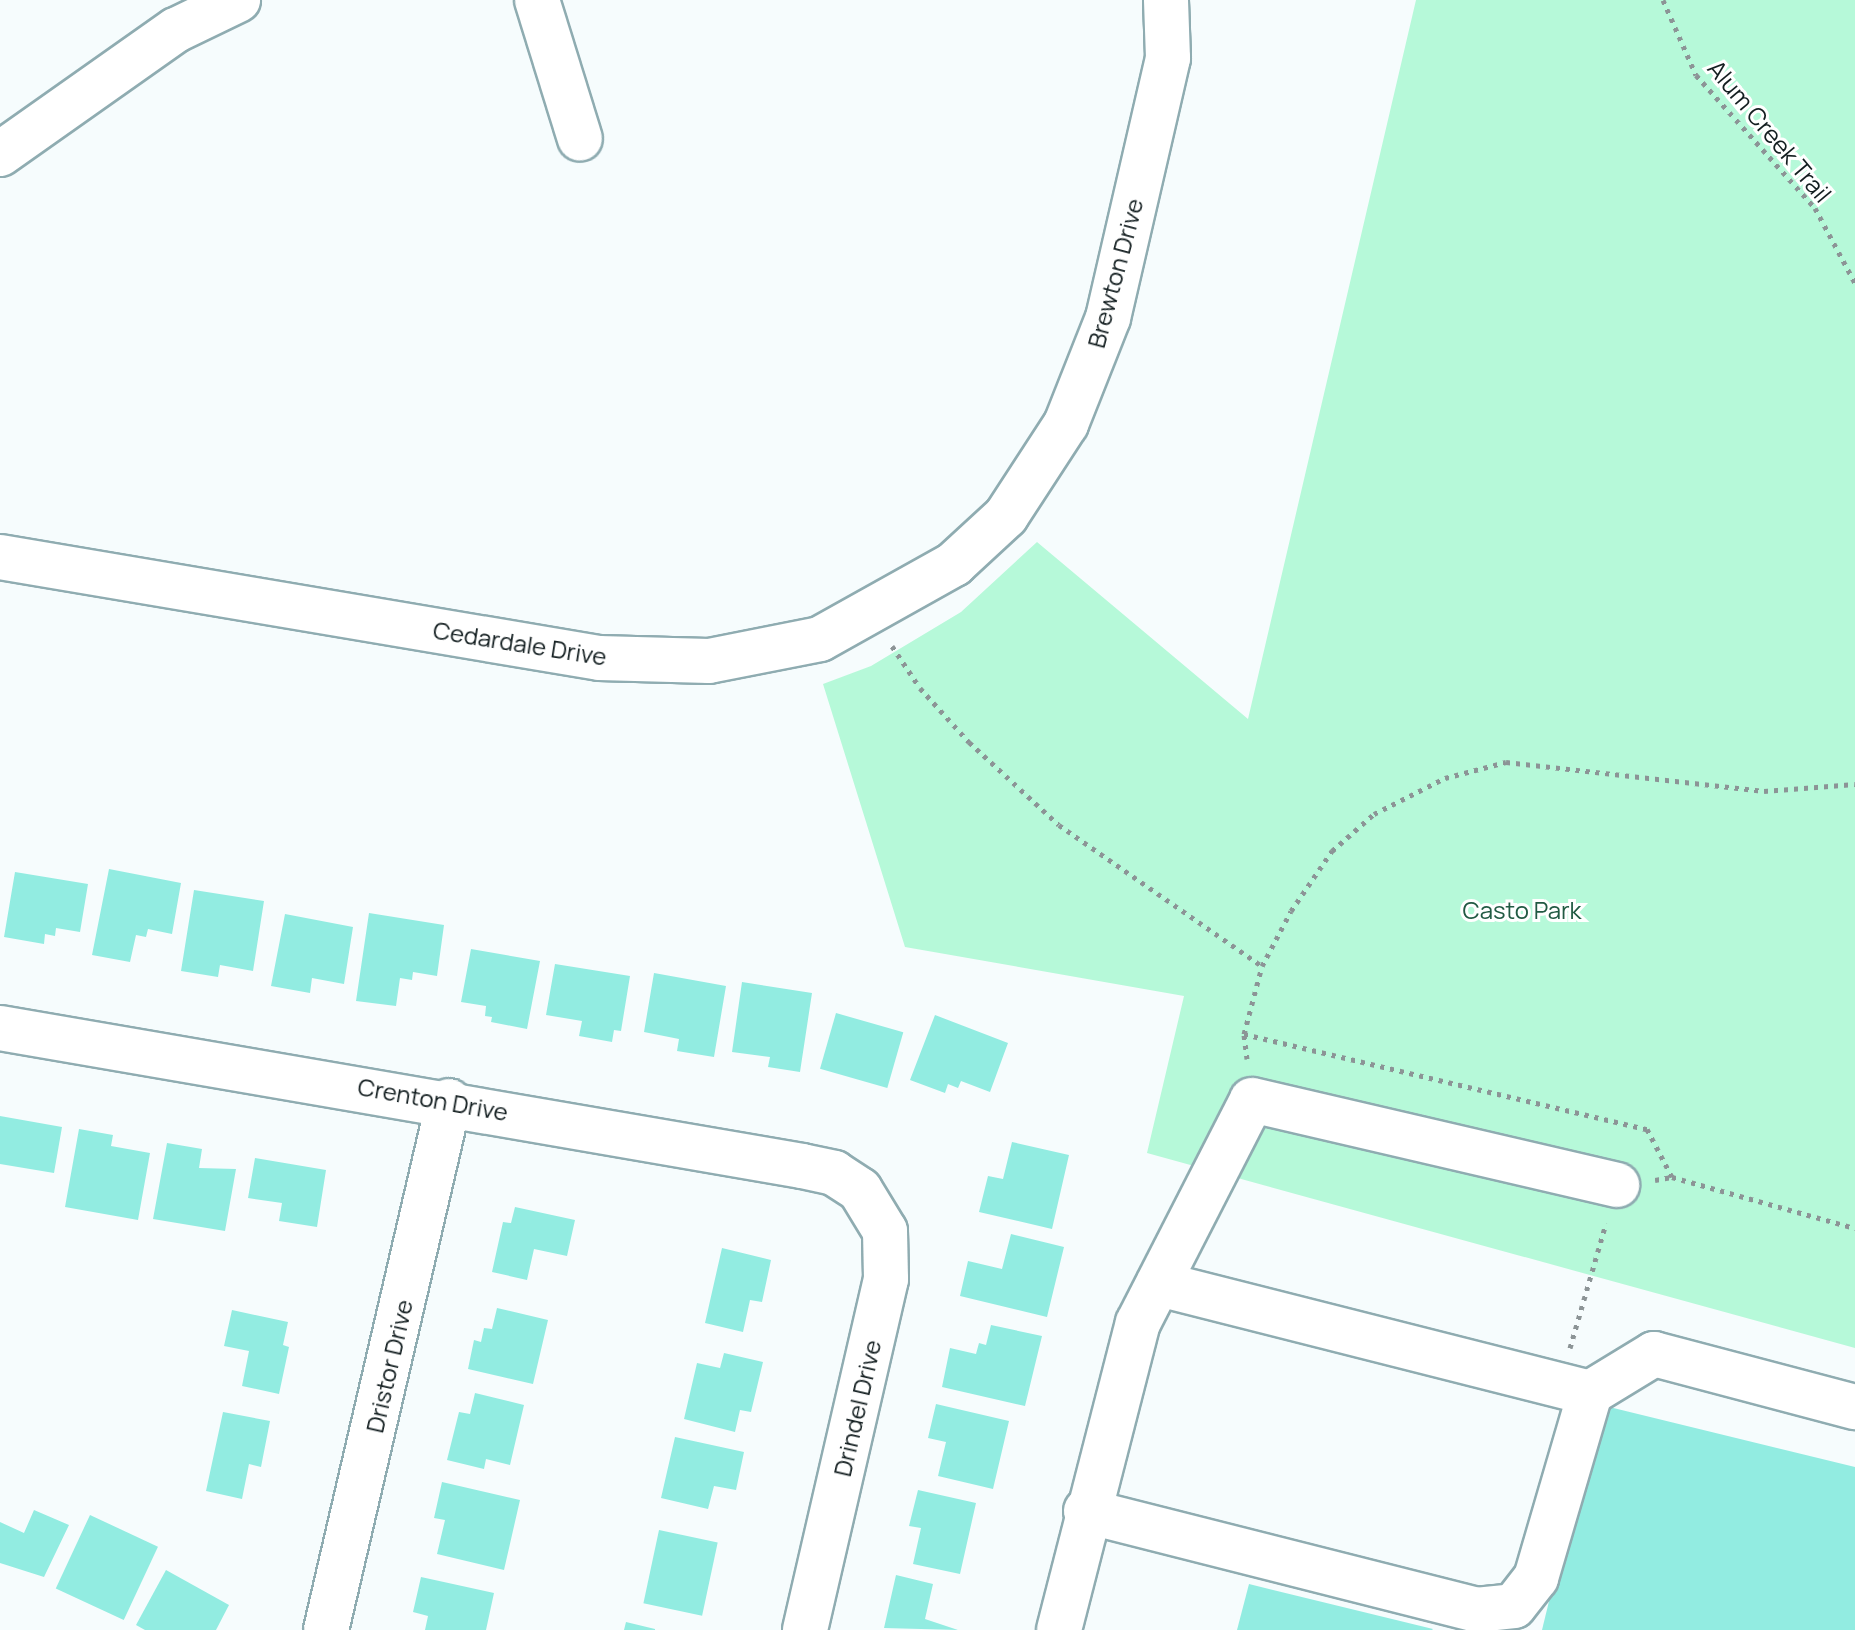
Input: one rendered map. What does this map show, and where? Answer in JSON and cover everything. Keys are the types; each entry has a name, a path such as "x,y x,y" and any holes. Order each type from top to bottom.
{"street":[{"path":"0,154 176,30 238,0"},
{"path":"537,0 580,139"},
{"name":"Brewton Drive","path":"1006,516 1066,424 1108,318 1168,58 1166,0"},
{"name":"Cedardale Drive","path":"0,557 599,658 709,661 820,639 954,564 1006,516"},
{"name":"Crenton Drive","path":"0,1028 449,1101 802,1166 834,1173 860,1190"},
{"path":"1059,1630 1086,1511 1138,1323 1252,1100 1617,1185"},
{"name":"Dristor Drive","path":"326,1630 449,1101"},
{"name":"Drindel Drive","path":"805,1630 886,1279 885,1231 860,1190"},
{"path":"1159,1284 1575,1389 1654,1354 1855,1407"},
{"path":"1086,1511 1476,1610 1514,1606 1536,1578 1575,1389"}],"path":[{"name":"Alum Creek Trail","path":"1663,0 1696,75 1815,208 1855,283"},
{"path":"869,612 920,688 1059,825 1262,966"},
{"path":"1252,1100 1244,1034 1262,966 1291,911 1332,851 1374,814 1445,778 1506,762 1764,791 1855,784"},
{"path":"1244,1034 1647,1129 1672,1177 1855,1228"},
{"path":"1575,1389 1617,1185"}],"green space":[{"name":"Casto Park","path":"1416,0 1855,0 1855,1348 1147,1153 1184,996 905,947 823,684 871,666 961,612 1037,542 1248,719"}],"building":[{"path":"109,869 181,883 172,934 148,929 146,937 136,935 130,962 92,955"},
{"path":"15,872 88,884 80,932 56,928 55,936 45,934 44,944 4,937"},
{"path":"194,890 264,901 253,971 220,965 218,977 181,971"},
{"path":"369,913 444,925 437,976 413,972 412,980 400,978 396,1006 356,1001"},
{"path":"285,914 353,927 344,984 312,978 310,993 271,986"},
{"path":"471,949 540,961 527,1029 491,1022 492,1017 485,1016 486,1006 461,1002"},
{"path":"555,964 630,976 621,1031 614,1030 612,1042 579,1036 582,1021 546,1015"},
{"path":"654,973 726,986 714,1057 677,1051 679,1039 644,1032"},
{"path":"742,982 812,993 800,1072 768,1067 770,1057 732,1052"},
{"path":"836,1013 903,1032 887,1088 820,1069"},
{"path":"935,1015 1008,1043 990,1092 961,1081 958,1088 948,1084 945,1093 910,1080"},
{"path":"0,1116 62,1127 54,1173 0,1164"},
{"path":"79,1129 113,1135 111,1146 150,1153 138,1220 65,1207"},
{"path":"1012,1142 1069,1155 1052,1229 979,1212 988,1176 1003,1179"},
{"path":"167,1143 202,1149 199,1168 236,1169 225,1231 153,1219"},
{"path":"255,1158 326,1170 317,1227 279,1221 282,1203 248,1198"},
{"path":"515,1207 575,1220 567,1256 534,1249 527,1280 492,1272 503,1222 511,1223"},
{"path":"1011,1234 1064,1247 1047,1317 960,1296 968,1261 1002,1269"},
{"path":"722,1248 771,1260 762,1302 750,1300 743,1332 705,1323"},
{"path":"497,1308 548,1320 533,1384 468,1369 474,1340 481,1342 484,1328 492,1329"},
{"path":"232,1310 288,1322 283,1345 289,1347 279,1394 242,1386 249,1351 224,1346"},
{"path":"991,1325 1042,1336 1025,1406 942,1387 950,1348 976,1354 979,1343 986,1345"},
{"path":"724,1353 763,1362 751,1412 740,1410 735,1432 684,1419 697,1363 720,1368"},
{"path":"475,1393 524,1405 510,1465 486,1459 484,1469 447,1460 459,1412 470,1414"},
{"path":"936,1404 1009,1421 993,1489 938,1476 946,1442 928,1438"},
{"path":"1597,1404 1855,1467 1855,1630 1542,1630"},
{"path":"223,1412 270,1421 261,1467 249,1464 242,1499 206,1491"},
{"path":"675,1437 744,1452 736,1490 714,1486 708,1509 661,1498"},
{"path":"442,1482 520,1500 504,1570 437,1554 445,1520 434,1518"},
{"path":"918,1490 976,1503 960,1574 913,1564 921,1528 909,1526"},
{"path":"34,1510 69,1525 44,1577 0,1563 0,1522 24,1533"},
{"path":"90,1515 158,1547 124,1620 56,1588"},
{"path":"659,1530 718,1542 702,1616 643,1603"},
{"path":"166,1570 229,1605 216,1630 145,1630 136,1625"},
{"path":"896,1575 933,1584 925,1619 958,1630 884,1628"},
{"path":"421,1577 494,1593 486,1630 425,1630 428,1616 413,1612"},
{"path":"1249,1584 1433,1629 1237,1630"},
{"path":"626,1622 655,1629 655,1630 624,1630"}]}
